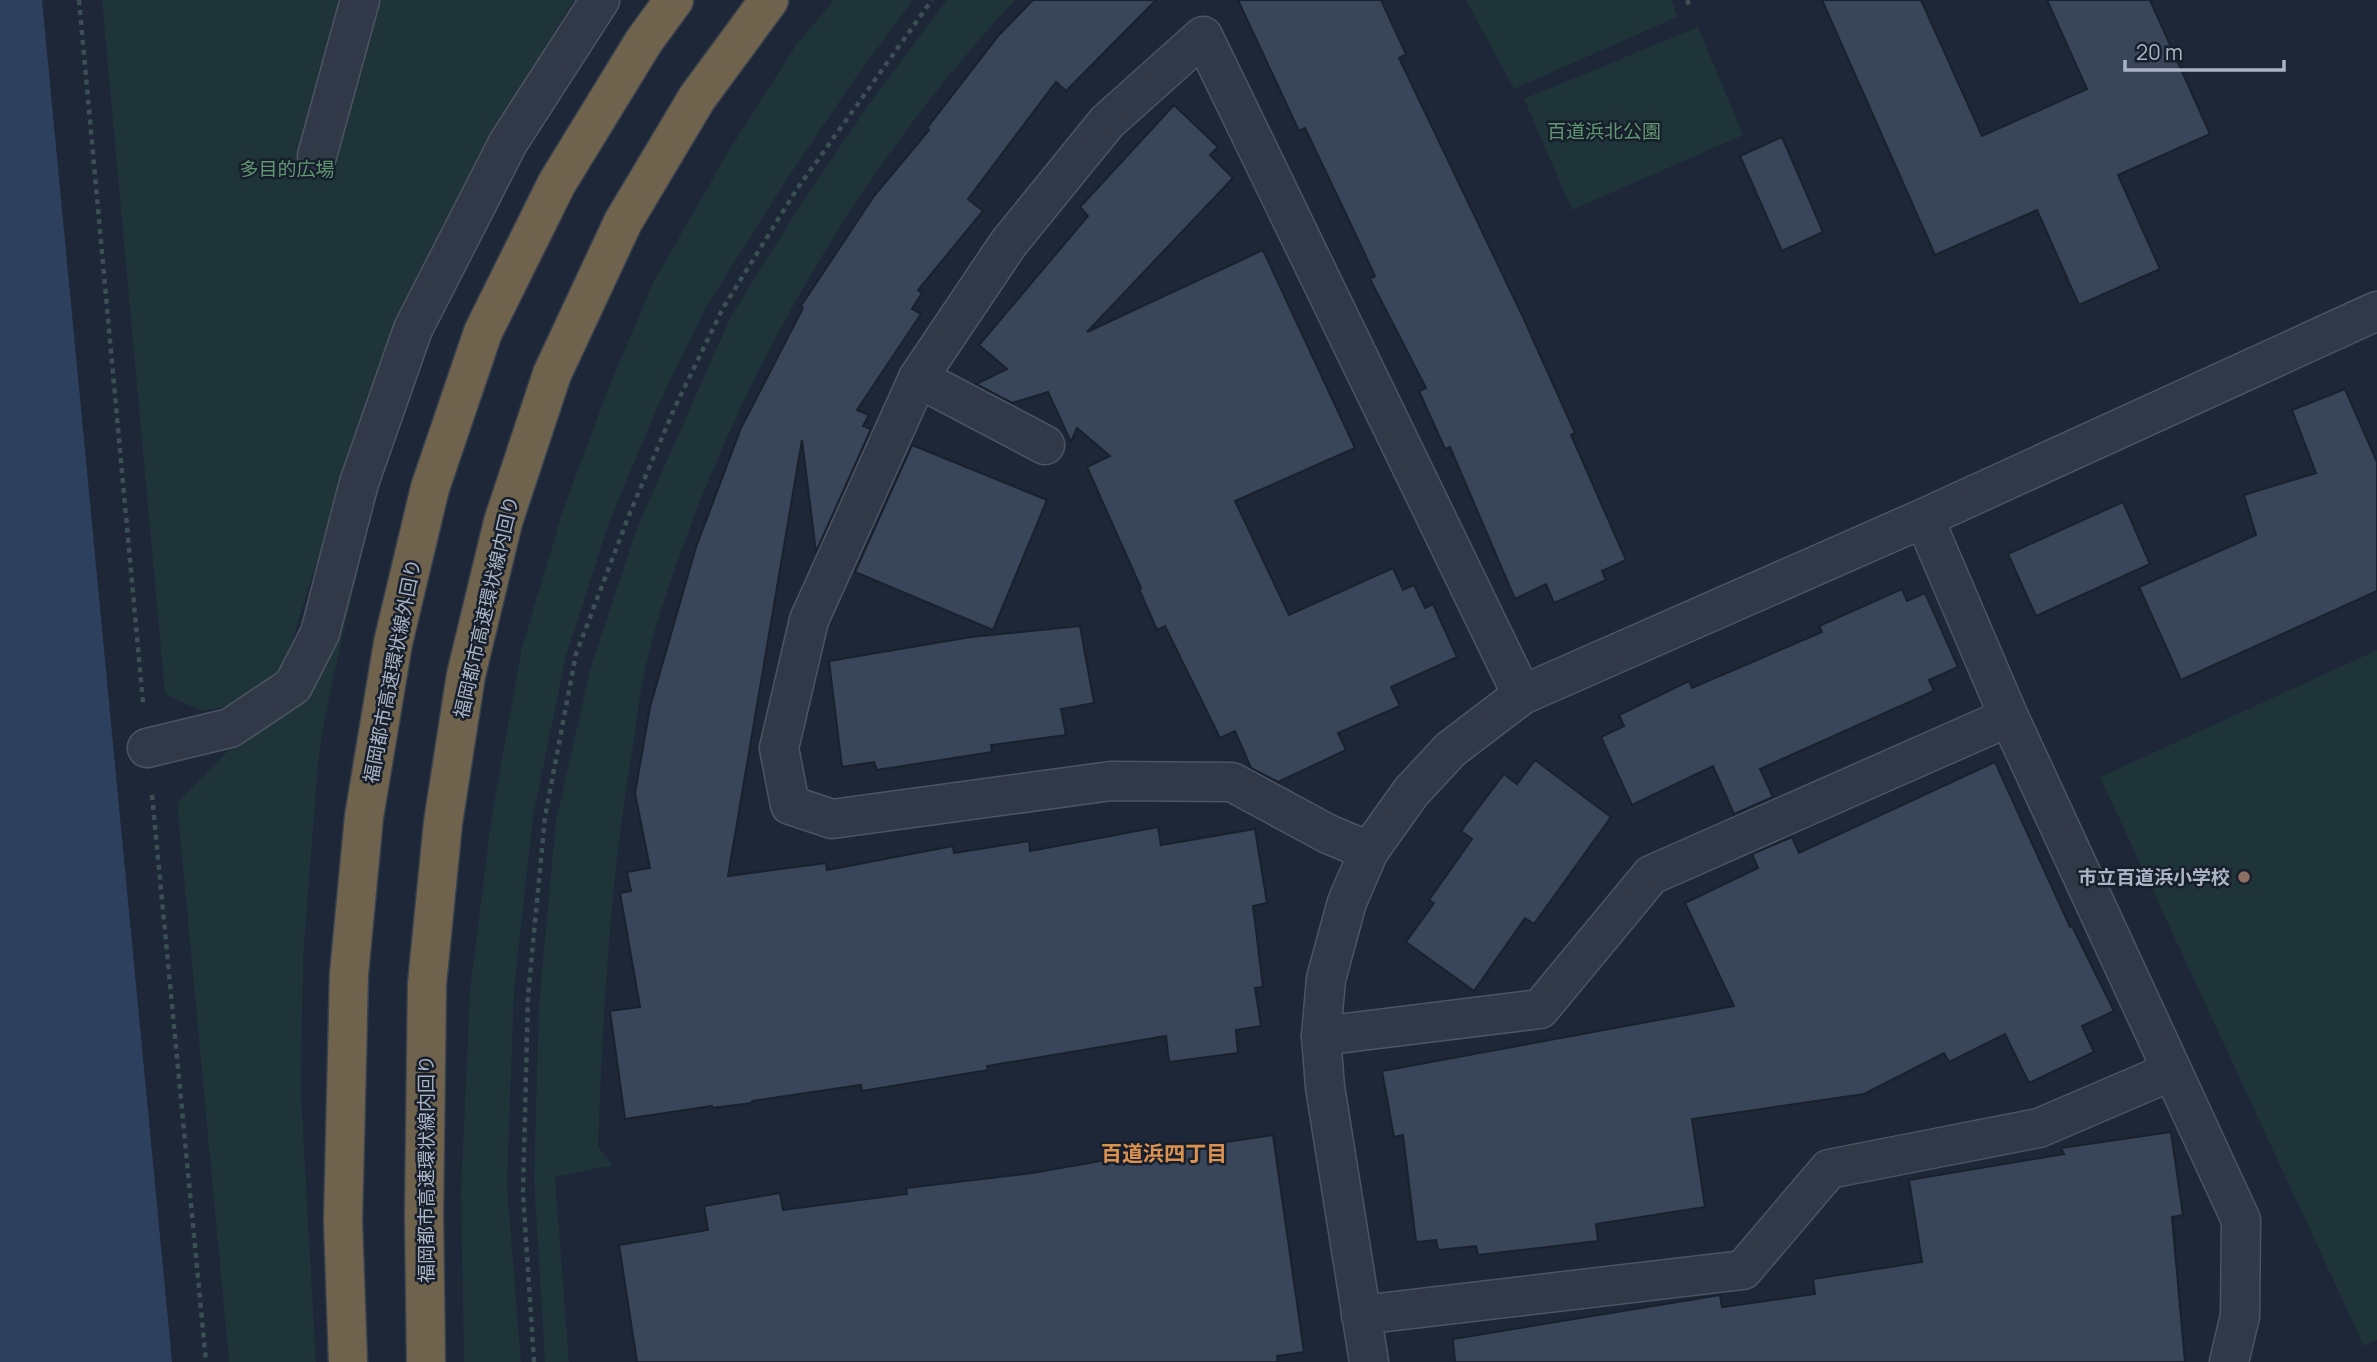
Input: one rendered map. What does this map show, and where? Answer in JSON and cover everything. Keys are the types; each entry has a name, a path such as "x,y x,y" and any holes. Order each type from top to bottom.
{"highway":[{"name":"福岡都市高速環状線外回り","path":"348,1362 343,1220 349,974 364,817 393,643 411,565 430,488 483,332 557,183 644,41 674,0"},
{"name":"福岡都市高速環状線内回り","path":"426,1362 424,1214 427,984 443,822 466,675 503,522 552,374 623,222 697,98 769,0"}],"street":[{"path":"317,156 360,0"},
{"path":"147,748 230,728 293,686 320,633 359,483 413,329 508,143 600,0"},
{"path":"1369,851 1328,834 1232,782 1111,780 832,819 790,805 779,748 809,620 918,379 1008,244 1107,122 1203,36 1522,695"},
{"path":"1369,1362 1325,1087 1321,1036 1326,979 1347,902 1369,851 1411,792 1451,749 1522,695 1923,518 2377,311"},
{"path":"918,379 1045,445"},
{"path":"1923,518 2009,717 2241,1220 2240,1316 2229,1362"},
{"path":"1321,1036 1541,1009 1651,875 2009,717"},
{"path":"1361,1315 1743,1270 1829,1169 2039,1128 2172,1071"}],"path":[{"path":"79,0 206,1362"},
{"path":"534,1362 523,1193 528,996 545,817 576,654 629,515 675,407 723,308 797,189 932,0"},
{"path":"1687,0 1691,9"}],"green space":[{"name":"多目的広場","path":"102,0 574,0 492,133 393,339 365,408 278,681 227,707 201,711 165,694"},
{"path":"834,0 913,0 854,80 785,182 705,309 657,408 609,523 566,656 533,817 514,990 507,1185 521,1362 464,1362 461,1191 470,991 492,814 522,647 563,510 608,389 654,281 728,152 798,42"},
{"path":"947,0 1015,0 965,56 919,114 834,237 796,301 760,367 728,435 699,504 657,624 642,685 625,796 609,946 598,1147 613,1165 555,1177 569,1362 545,1362 534,1180 539,1003 556,820 590,670 637,528 731,316 805,198 876,94"},
{"path":"1466,0 1672,0 1677,17 1514,89"},
{"name":"百道浜北公園","path":"1698,27 1743,135 1572,210 1524,99"},
{"path":"377,488 331,687 319,752 303,959 301,1093 316,1362 229,1362 177,803 241,737 298,694"},
{"path":"2377,650 2377,1340 2364,1346 2100,777"}],"water":[{"path":"0,0 42,0 172,1362 0,1362"}],"building":[{"path":"1033,0 1156,0 1066,91 1056,82 968,199 983,211 918,290 922,293 912,309 921,314 857,410 869,415 863,426 871,429 816,552 802,440 728,876 826,863 827,870 953,846 954,853 1029,841 1030,851 1158,827 1161,845 1255,829 1267,903 1253,906 1263,987 1255,988 1261,1026 1236,1030 1238,1053 1169,1062 1166,1036 987,1066 988,1070 862,1091 861,1085 752,1103 625,1119 610,1011 640,1007 620,893 631,891 627,872 650,868 635,793 650,707 696,547 741,428 803,308 801,306 874,196 929,130 927,128 999,35"},
{"path":"1238,0 1381,0 1406,54 1399,58 1522,315 1575,433 1571,435 1626,560 1602,571 1606,580 1554,603 1546,584 1515,599 1450,447 1445,449 1419,391 1426,388 1370,279 1375,276 1305,128 1299,131"},
{"path":"1822,0 1921,0 1982,136 2087,89 2047,0 2150,0 2210,134 2118,175 2160,269 2079,305 2037,210 1935,255"},
{"path":"1174,105 1218,147 1210,155 1233,178 1087,332 1263,250 1355,448 1235,501 1289,615 1393,568 1403,590 1414,585 1425,608 1433,604 1457,657 1391,687 1400,706 1338,733 1346,750 1278,782 1251,768 1235,731 1220,738 1165,626 1157,630 1087,467 1110,456 1077,428 1071,442 1048,392 1012,403 976,384 1007,369 979,345 1088,216 1080,207"},
{"path":"1782,137 1823,232 1782,251 1740,156"},
{"path":"2345,389 2377,462 2377,591 2181,680 2139,587 2256,535 2244,495 2316,473 2292,410"},
{"path":"912,445 1047,500 993,630 855,572"},
{"path":"2123,502 2150,564 2036,616 2008,554"},
{"path":"1902,589 1907,601 1925,593 1958,667 1929,680 1934,691 1760,769 1773,797 1734,814 1713,766 1632,805 1601,737 1624,726 1619,715 1689,681 1692,688 1822,632 1819,626"},
{"path":"1080,626 1094,703 1061,709 1066,735 991,745 992,752 877,770 874,762 842,767 829,661 971,637"},
{"path":"1535,760 1611,817 1534,924 1525,918 1474,991 1406,942 1434,903 1429,900 1472,839 1461,831 1504,774 1517,784"},
{"path":"1995,762 2070,927 2072,926 2114,1011 2082,1026 2094,1052 2029,1083 2005,1034 1949,1062 1944,1053 1864,1094 1692,1119 1705,1207 1596,1224 1598,1241 1478,1255 1476,1246 1438,1250 1436,1240 1416,1242 1403,1135 1394,1137 1382,1071 1734,1006 1685,903 1758,868 1752,854 1792,837 1799,853"},
{"path":"2171,1132 2183,1215 2172,1217 2185,1362 1455,1362 1453,1339 1720,1295 1722,1307 1815,1294 1813,1279 1922,1262 1909,1180 2064,1154 2061,1148"},
{"path":"1273,1135 1304,1352 1277,1356 1278,1362 637,1362 619,1245 708,1230 704,1206 780,1193 783,1210 907,1194 906,1188 1032,1173"}],"place":[{"name":"市立百道浜小学校","path":"2244,877"}],"district":[{"name":"百道浜四丁目","path":"1164,1153"}]}
